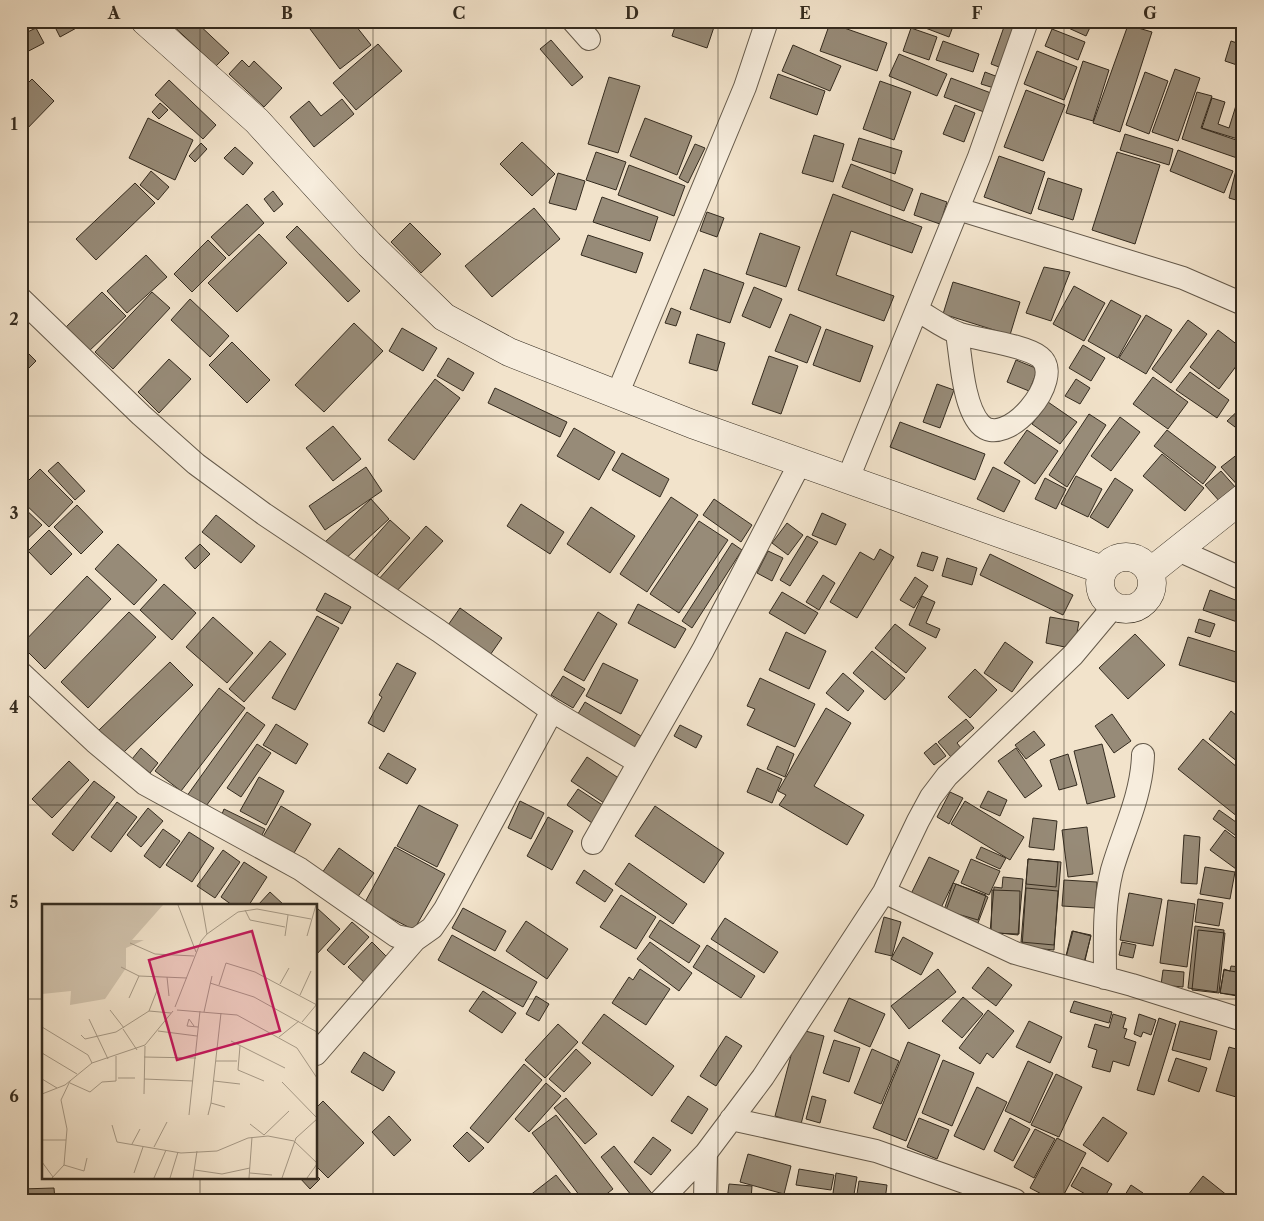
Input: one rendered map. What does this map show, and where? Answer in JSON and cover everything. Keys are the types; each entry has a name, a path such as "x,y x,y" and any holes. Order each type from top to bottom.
{"street":[{"path":"145,21 257,121 369,244 444,317 509,352 617,395 800,464 1103,570"},
{"path":"572,21 589,39"},
{"path":"617,395 745,87 767,21"},
{"path":"848,481 979,157 1027,21"},
{"path":"958,209 1183,278 1243,304"},
{"path":"21,299 141,415 196,464 264,514 439,631 552,711 638,762"},
{"path":"917,310 957,333 1028,351 1042,357 1046,365 1047,378 1044,389 1015,422 1001,430 990,430 981,425 974,414 967,394 957,333"},
{"path":"593,843 703,650 800,464"},
{"path":"1150,572 1243,498"},
{"path":"1178,550 1243,579"},
{"path":"1121,557 1133,557 1143,562 1150,572 1153,582 1151,593 1145,602 1135,607 1124,609 1114,606 1106,600 1101,590 1100,580 1103,570 1110,561 1121,557"},
{"path":"661,1200 706,1153 763,1077 884,892 927,805 947,776 1073,655 1114,606"},
{"path":"21,673 95,742 145,784 300,869 396,936 415,940"},
{"path":"318,1052 415,940 432,928 445,908 552,711"},
{"path":"1105,978 1105,904 1112,870 1139,787 1143,755"},
{"path":"884,892 1015,954 1105,978 1243,1020"},
{"path":"731,1119 876,1151 1015,1200"},
{"path":"705,1200 706,1153"}],"building":[{"path":"21,21 37,21 21,30"},
{"path":"52,21 77,21 80,26 60,37"},
{"path":"168,21 195,21 229,53 216,66"},
{"path":"304,21 352,21 371,45 340,69"},
{"path":"677,21 716,21 707,48 672,36"},
{"path":"907,21 955,21 949,37"},
{"path":"1006,21 1025,21 1007,70 991,64"},
{"path":"1053,21 1093,21 1086,36"},
{"path":"830,23 887,43 877,71 820,51"},
{"path":"1128,25 1152,32 1120,132 1093,123"},
{"path":"36,28 44,43 21,55 21,35"},
{"path":"911,28 937,37 929,60 903,51"},
{"path":"1052,29 1085,42 1078,60 1045,46"},
{"path":"551,40 583,77 572,86 540,49"},
{"path":"943,41 979,54 973,72 936,60"},
{"path":"1231,41 1243,45 1243,67 1225,61"},
{"path":"378,44 402,71 356,110 333,83"},
{"path":"793,45 841,66 830,91 782,71"},
{"path":"1037,51 1077,67 1064,100 1024,84"},
{"path":"899,54 947,74 937,96 889,76"},
{"path":"242,60 249,67 254,61 282,88 264,107 229,74"},
{"path":"1083,61 1109,70 1093,121 1066,113"},
{"path":"1175,69 1200,78 1178,141 1152,132"},
{"path":"985,72 998,77 994,88 981,84"},
{"path":"1145,72 1168,81 1149,134 1126,125"},
{"path":"778,74 825,91 817,115 770,98"},
{"path":"609,77 640,86 618,153 588,144"},
{"path":"951,78 991,93 984,112 944,97"},
{"path":"32,79 54,101 21,135 21,90"},
{"path":"169,80 216,125 203,139 155,95"},
{"path":"880,81 911,92 894,140 863,129"},
{"path":"1026,90 1065,105 1043,161 1004,147"},
{"path":"1197,92 1212,96 1201,128 1242,142 1237,158 1182,139"},
{"path":"1212,98 1225,102 1218,124 1229,128 1238,99 1243,101 1243,134 1241,140 1202,128"},
{"path":"342,99 354,114 314,147 290,117 309,101 321,116"},
{"path":"160,103 168,110 159,119 152,112"},
{"path":"955,105 975,113 964,142 943,134"},
{"path":"148,118 193,140 175,180 129,158"},
{"path":"645,118 692,136 677,175 630,156"},
{"path":"1125,134 1173,149 1169,165 1120,150"},
{"path":"814,135 844,144 833,182 802,173"},
{"path":"859,138 902,151 895,174 852,160"},
{"path":"522,142 555,174 532,196 500,164"},
{"path":"201,143 207,149 195,162 189,156"},
{"path":"695,144 705,148 688,183 679,178"},
{"path":"235,147 253,163 243,175 224,158"},
{"path":"1178,150 1233,171 1224,193 1170,171"},
{"path":"596,152 626,162 616,190 586,180"},
{"path":"1117,152 1160,165 1135,244 1092,230"},
{"path":"999,156 1045,172 1031,214 984,197"},
{"path":"851,164 913,189 904,211 842,187"},
{"path":"629,165 685,186 674,216 618,195"},
{"path":"1236,170 1243,172 1243,202 1229,198"},
{"path":"151,171 169,187 158,200 140,185"},
{"path":"558,173 585,181 576,210 549,203"},
{"path":"1048,178 1082,189 1073,220 1038,209"},
{"path":"135,183 155,203 96,260 76,239"},
{"path":"273,191 283,204 274,212 264,199"},
{"path":"921,193 947,202 940,224 914,215"},
{"path":"833,194 922,227 912,253 851,231 836,275 894,296 884,321 798,290"},
{"path":"602,197 658,217 650,241 593,222"},
{"path":"247,204 264,223 229,256 211,237"},
{"path":"534,208 560,239 492,297 465,266"},
{"path":"707,212 724,218 717,237 700,231"},
{"path":"410,223 441,254 421,273 391,242"},
{"path":"297,226 360,291 348,302 286,237"},
{"path":"760,233 800,247 786,287 746,274"},
{"path":"259,234 287,263 237,312 208,283"},
{"path":"588,235 643,253 636,273 581,255"},
{"path":"208,240 226,258 192,292 174,274"},
{"path":"146,255 167,277 127,313 107,291"},
{"path":"1044,267 1070,272 1051,321 1026,313"},
{"path":"704,269 744,283 730,323 690,309"},
{"path":"953,282 1020,302 1010,335 943,314"},
{"path":"1074,286 1105,303 1084,341 1053,324"},
{"path":"754,287 782,299 770,328 742,316"},
{"path":"102,292 126,316 88,352 65,328"},
{"path":"152,292 170,308 113,369 95,352"},
{"path":"190,299 229,336 210,357 171,320"},
{"path":"1111,300 1141,316 1118,358 1088,341"},
{"path":"671,308 681,312 676,326 665,323"},
{"path":"790,314 821,327 807,363 775,351"},
{"path":"1146,315 1172,330 1146,374 1119,358"},
{"path":"1188,320 1207,334 1171,383 1152,369"},
{"path":"354,323 383,351 324,412 295,385"},
{"path":"402,328 437,348 423,371 389,351"},
{"path":"826,329 873,346 860,382 813,365"},
{"path":"1218,330 1243,349 1243,357 1219,389 1190,367"},
{"path":"697,334 725,343 717,371 689,363"},
{"path":"232,342 270,380 247,403 209,365"},
{"path":"1083,345 1105,358 1091,381 1069,368"},
{"path":"21,346 36,361 26,371 21,366"},
{"path":"769,356 798,366 781,414 752,404"},
{"path":"448,358 474,373 463,391 437,376"},
{"path":"169,359 191,379 159,413 138,392"},
{"path":"1016,360 1038,369 1029,391 1007,382"},
{"path":"1190,372 1229,400 1217,418 1176,390"},
{"path":"1153,377 1188,402 1168,429 1133,404"},
{"path":"435,379 460,398 414,460 388,440"},
{"path":"1076,379 1090,388 1080,404 1065,396"},
{"path":"937,384 954,390 940,428 923,422"},
{"path":"495,388 567,422 560,437 488,403"},
{"path":"1048,402 1077,422 1060,444 1032,424"},
{"path":"1243,406 1243,433 1227,421"},
{"path":"1089,414 1106,425 1067,487 1049,475"},
{"path":"1120,417 1140,432 1111,471 1091,456"},
{"path":"900,422 985,454 975,480 890,447"},
{"path":"333,426 361,459 333,481 306,448"},
{"path":"574,428 615,452 599,480 557,456"},
{"path":"1027,430 1058,451 1035,484 1004,463"},
{"path":"1167,430 1216,467 1203,484 1154,446"},
{"path":"1243,450 1243,488 1241,489 1221,467"},
{"path":"622,453 669,479 660,497 612,470"},
{"path":"1162,454 1204,488 1185,511 1143,476"},
{"path":"58,462 85,491 75,500 48,471"},
{"path":"366,467 382,491 325,530 309,506"},
{"path":"993,467 1020,481 1004,512 977,499"},
{"path":"40,469 73,502 49,527 21,500 21,488"},
{"path":"1221,471 1237,489 1221,503 1205,485"},
{"path":"1076,476 1102,489 1088,517 1061,504"},
{"path":"1045,478 1066,489 1056,509 1035,499"},
{"path":"1115,478 1133,490 1108,528 1090,517"},
{"path":"671,497 698,515 647,592 620,574"},
{"path":"371,499 389,519 343,561 325,542"},
{"path":"714,499 752,525 741,542 703,515"},
{"path":"521,504 564,532 550,554 507,526"},
{"path":"21,505 42,525 21,545"},
{"path":"77,505 103,532 81,554 54,527"},
{"path":"591,507 635,536 610,573 567,544"},
{"path":"822,513 846,524 836,545 812,535"},
{"path":"216,515 255,546 241,563 202,532"},
{"path":"390,520 410,538 371,582 351,564"},
{"path":"699,521 728,540 679,613 650,594"},
{"path":"787,523 803,535 788,555 772,543"},
{"path":"426,526 443,541 394,594 378,580"},
{"path":"49,530 72,554 51,575 28,551"},
{"path":"807,536 818,542 790,586 780,580"},
{"path":"732,543 742,550 692,628 682,621"},
{"path":"118,544 157,580 134,605 95,569"},
{"path":"200,544 210,554 195,569 185,558"},
{"path":"880,549 894,557 857,618 830,602 860,552 874,560"},
{"path":"768,551 783,558 772,581 757,573"},
{"path":"922,552 938,557 933,571 917,566"},
{"path":"990,554 1073,595 1063,615 980,575"},
{"path":"947,558 977,568 972,585 942,576"},
{"path":"823,575 835,583 819,610 806,602"},
{"path":"87,576 111,599 45,669 21,645"},
{"path":"915,577 928,586 914,608 900,600"},
{"path":"164,584 196,613 172,640 140,610"},
{"path":"1210,590 1243,603 1243,624 1203,610"},
{"path":"782,592 818,613 805,634 769,613"},
{"path":"325,593 351,607 342,624 316,610"},
{"path":"922,596 935,602 926,623 940,629 936,638 909,625"},
{"path":"638,604 686,629 675,648 628,623"},
{"path":"460,608 502,638 488,658 446,628"},
{"path":"129,612 156,637 88,708 61,682"},
{"path":"598,612 617,624 584,681 564,670"},
{"path":"317,616 339,628 295,710 272,698"},
{"path":"213,617 253,653 227,683 186,647"},
{"path":"1050,617 1079,622 1074,649 1046,643"},
{"path":"1199,619 1215,624 1210,637 1195,632"},
{"path":"895,624 926,648 906,673 875,648"},
{"path":"786,632 826,651 809,689 769,670"},
{"path":"1135,634 1165,665 1128,699 1099,668"},
{"path":"1188,637 1243,654 1243,667 1238,683 1179,665"},
{"path":"270,641 286,654 244,702 229,689"},
{"path":"1005,642 1033,662 1012,692 984,673"},
{"path":"872,651 905,678 885,700 853,673"},
{"path":"170,662 193,685 123,753 99,730"},
{"path":"397,663 416,673 384,732 368,723 382,697 379,695"},
{"path":"603,663 638,680 621,714 586,696"},
{"path":"975,669 997,690 970,718 948,697"},
{"path":"843,673 864,691 848,711 826,693"},
{"path":"563,676 585,689 573,708 551,695"},
{"path":"760,678 815,704 795,747 747,725 755,709 747,706"},
{"path":"219,688 245,708 181,791 155,771"},
{"path":"585,702 641,736 632,751 576,717"},
{"path":"826,708 851,723 814,786 864,815 847,845 779,805 786,795 778,791"},
{"path":"1231,711 1243,721 1243,766 1209,739"},
{"path":"247,712 265,725 201,813 184,800"},
{"path":"1112,714 1131,741 1114,753 1095,726"},
{"path":"966,719 974,728 957,743 961,748 951,757 938,742"},
{"path":"276,724 308,744 296,764 263,745"},
{"path":"680,725 702,736 696,748 674,736"},
{"path":"1034,731 1045,745 1026,759 1015,745"},
{"path":"1203,739 1243,772 1243,821 1178,769"},
{"path":"936,743 946,756 934,765 924,753"},
{"path":"257,744 271,753 241,797 227,788"},
{"path":"1102,744 1115,797 1087,804 1074,751"},
{"path":"777,746 794,754 785,777 767,769"},
{"path":"141,748 158,763 150,773 132,759"},
{"path":"1016,748 1042,786 1025,798 998,761"},
{"path":"388,753 416,769 407,784 379,768"},
{"path":"1068,754 1077,785 1059,790 1050,760"},
{"path":"587,757 623,781 607,805 571,781"},
{"path":"69,761 89,780 52,818 32,799"},
{"path":"757,768 782,779 772,803 747,792"},
{"path":"259,777 284,791 266,825 240,811"},
{"path":"94,781 115,797 73,851 52,834"},
{"path":"578,789 604,806 592,823 567,805"},
{"path":"988,791 1007,800 1000,816 980,807"},
{"path":"950,792 963,798 949,824 937,817"},
{"path":"520,801 544,813 531,839 508,828"},
{"path":"965,801 1024,837 1010,860 951,824"},
{"path":"117,802 137,817 111,852 91,837"},
{"path":"419,805 458,825 437,867 397,846"},
{"path":"281,806 311,824 291,858 261,840"},
{"path":"655,806 724,853 704,883 635,836"},
{"path":"148,808 163,821 141,847 127,835"},
{"path":"224,809 265,829 260,839 220,819"},
{"path":"1219,810 1243,827 1243,841 1213,819"},
{"path":"548,817 573,831 552,870 527,856"},
{"path":"1033,818 1057,821 1054,850 1029,847"},
{"path":"1087,827 1093,874 1068,877 1062,830"},
{"path":"163,829 180,841 160,868 144,856"},
{"path":"1225,830 1243,844 1243,860 1236,869 1210,850"},
{"path":"189,832 214,848 192,882 166,865"},
{"path":"1184,835 1200,837 1197,884 1181,883"},
{"path":"395,847 445,874 414,930 364,904"},
{"path":"981,847 1006,858 1000,869 976,858"},
{"path":"339,848 374,873 357,898 322,873"},
{"path":"223,850 240,862 215,898 197,886"},
{"path":"929,857 959,871 939,912 909,898"},
{"path":"971,859 1000,871 989,895 961,883"},
{"path":"1028,859 1058,862 1056,887 1026,884"},
{"path":"1028,859 1061,862 1054,945 1021,942"},
{"path":"244,862 267,877 250,904 231,904 221,897"},
{"path":"629,863 687,904 673,924 615,884"},
{"path":"1205,867 1235,872 1230,899 1200,894"},
{"path":"584,870 613,890 605,902 576,883"},
{"path":"1003,877 1023,879 1018,935 990,932 994,887 1002,888"},
{"path":"1064,880 1097,882 1095,908 1062,906"},
{"path":"953,883 986,895 978,920 944,910"},
{"path":"956,884 988,897 978,923 946,910"},
{"path":"1026,888 1058,891 1054,950 1022,947"},
{"path":"992,890 1020,891 1019,934 991,933"},
{"path":"270,892 283,904 259,904"},
{"path":"1129,893 1162,899 1153,946 1120,940"},
{"path":"621,895 656,917 636,949 600,927"},
{"path":"1198,899 1223,903 1219,926 1195,922"},
{"path":"1168,900 1195,904 1187,967 1160,963"},
{"path":"463,908 506,931 495,951 452,928"},
{"path":"318,909 340,929 318,953"},
{"path":"884,917 901,922 892,956 875,952"},
{"path":"725,918 778,952 764,973 711,939"},
{"path":"660,920 700,946 689,963 649,937"},
{"path":"526,921 568,949 547,979 506,951"},
{"path":"352,922 369,937 344,965 327,950"},
{"path":"1195,926 1224,930 1217,992 1188,988"},
{"path":"1198,930 1225,933 1219,993 1192,990"},
{"path":"1072,931 1091,935 1084,965 1065,960"},
{"path":"1073,931 1091,936 1083,966 1065,961"},
{"path":"452,935 537,982 523,1007 438,960"},
{"path":"903,937 933,953 921,975 891,959"},
{"path":"372,942 392,962 368,986 348,967"},
{"path":"650,942 692,973 679,991 637,959"},
{"path":"1122,942 1136,945 1133,958 1119,955"},
{"path":"707,945 755,976 741,998 693,967"},
{"path":"1231,966 1241,967 1240,972 1243,973 1243,997 1220,993 1224,969 1230,971"},
{"path":"988,967 1012,985 996,1006 972,988"},
{"path":"640,969 670,989 646,1025 612,1003 629,977 633,980"},
{"path":"938,969 956,992 909,1029 891,1006"},
{"path":"1163,970 1184,972 1183,987 1161,985"},
{"path":"1224,970 1243,973 1243,996 1220,993"},
{"path":"483,991 516,1013 502,1033 469,1011"},
{"path":"536,996 549,1004 539,1021 526,1014"},
{"path":"963,997 983,1014 962,1038 942,1021"},
{"path":"849,998 885,1014 870,1047 834,1031"},
{"path":"1074,1001 1112,1012 1109,1023 1070,1012"},
{"path":"988,1010 1014,1031 993,1058 987,1053 980,1064 959,1048"},
{"path":"604,1014 674,1066 652,1096 582,1043"},
{"path":"1113,1014 1126,1018 1123,1028 1127,1029 1124,1038 1136,1042 1129,1066 1113,1061 1110,1072 1092,1067 1097,1050 1088,1047 1095,1024 1109,1028"},
{"path":"1139,1014 1156,1020 1151,1035 1143,1032 1141,1037 1134,1034"},
{"path":"1159,1018 1176,1024 1154,1095 1137,1090"},
{"path":"1029,1021 1062,1037 1050,1063 1016,1047"},
{"path":"1180,1021 1217,1031 1210,1060 1172,1050"},
{"path":"558,1024 578,1042 545,1078 525,1060"},
{"path":"798,1029 824,1036 801,1124 775,1116"},
{"path":"726,1036 742,1046 716,1086 700,1076"},
{"path":"834,1040 860,1048 849,1082 823,1073"},
{"path":"908,1042 940,1055 906,1141 873,1128"},
{"path":"1229,1047 1243,1051 1243,1099 1216,1091"},
{"path":"576,1049 591,1063 564,1092 549,1079"},
{"path":"872,1049 899,1061 881,1104 854,1093"},
{"path":"364,1052 395,1072 383,1091 351,1072"},
{"path":"1176,1058 1207,1068 1199,1092 1168,1081"},
{"path":"943,1060 974,1073 952,1126 922,1113"},
{"path":"1028,1061 1053,1073 1030,1123 1005,1111"},
{"path":"524,1064 542,1080 488,1143 470,1128"},
{"path":"1056,1074 1082,1087 1059,1137 1031,1125"},
{"path":"546,1083 561,1096 529,1132 515,1119"},
{"path":"977,1087 1007,1102 984,1150 954,1136"},
{"path":"688,1096 708,1109 692,1134 671,1121"},
{"path":"812,1096 826,1100 820,1123 806,1119"},
{"path":"566,1098 597,1134 585,1144 554,1108"},
{"path":"323,1101 364,1143 328,1178 318,1168 318,1106"},
{"path":"556,1115 613,1189 599,1200 583,1200 532,1133"},
{"path":"389,1116 411,1140 394,1156 372,1132"},
{"path":"1103,1117 1127,1133 1108,1162 1083,1145"},
{"path":"919,1118 949,1130 937,1159 907,1147"},
{"path":"1010,1118 1030,1129 1013,1161 994,1151"},
{"path":"1035,1129 1055,1139 1034,1178 1014,1167"},
{"path":"467,1132 484,1148 469,1162 453,1146"},
{"path":"653,1137 671,1150 651,1175 634,1162"},
{"path":"1057,1138 1086,1153 1061,1200 1053,1200 1030,1188"},
{"path":"614,1146 654,1196 649,1200 635,1200 601,1157"},
{"path":"748,1154 791,1166 784,1194 740,1182"},
{"path":"1082,1167 1112,1184 1103,1200 1096,1200 1071,1186"},
{"path":"799,1169 834,1175 831,1190 796,1185"},
{"path":"836,1173 857,1177 853,1200 832,1200"},
{"path":"556,1175 576,1200 532,1200 529,1196"},
{"path":"1203,1176 1233,1200 1184,1200"},
{"path":"318,1177 320,1179 310,1189 300,1178"},
{"path":"859,1181 887,1185 885,1200 856,1200"},
{"path":"729,1184 752,1186 751,1200 727,1200"},
{"path":"1131,1185 1143,1193 1139,1200 1122,1200"},
{"path":"54,1188 55,1200 21,1200 21,1189"}]}
